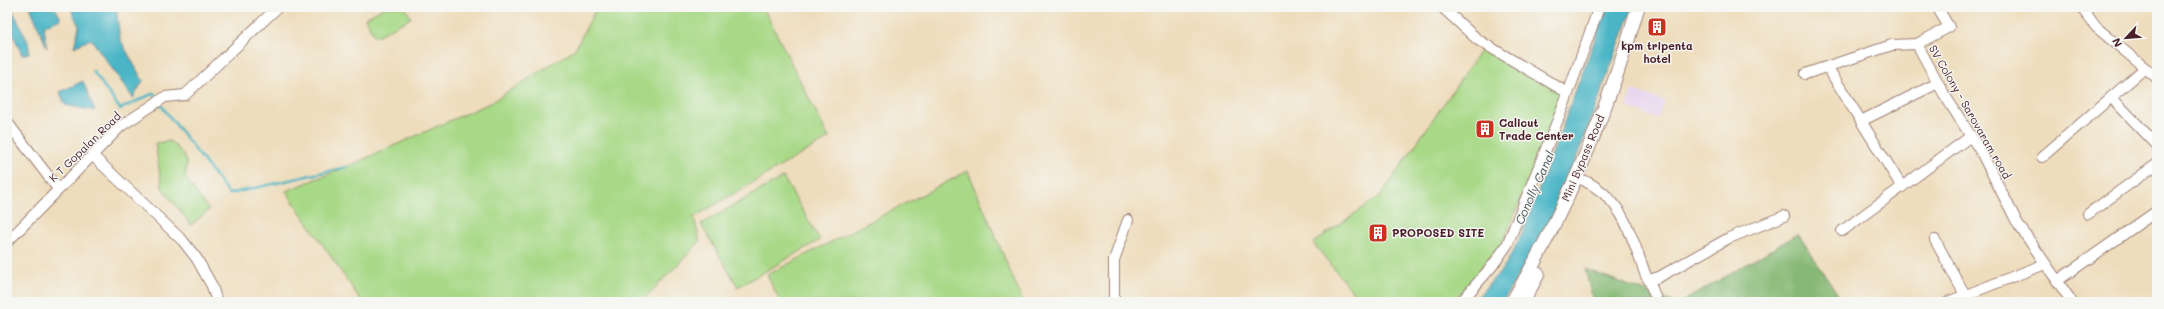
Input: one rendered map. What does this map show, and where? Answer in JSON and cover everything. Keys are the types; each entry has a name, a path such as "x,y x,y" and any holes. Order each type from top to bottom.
{"main road":[{"name":"Mini Bypass Road","path":"1512,302 1548,239 1578,171 1606,102 1638,7"},
{"name":"Mini Bypass Road","path":"1523,302 1559,234 1583,180 1644,7"}],"street":[{"name":"K T Gopalan Road","path":"7,242 121,126 164,97 185,95 278,7"},
{"path":"1442,7 1478,40 1568,93"},
{"path":"1461,302 1493,265 1507,245 1568,93 1600,7"},
{"name":"SV Colony - Sarovaram road","path":"1937,7 1949,27 1917,44 1938,83 1982,152 2018,224 2072,302"},
{"path":"2081,7 2096,27 2157,78"},
{"path":"1805,74 1828,68 1892,45 1917,44"},
{"path":"1828,68 1902,187"},
{"path":"2042,157 2144,68"},
{"path":"1861,120 1938,83"},
{"path":"2111,97 2157,145"},
{"path":"7,122 58,189"},
{"path":"1842,231 1971,136"},
{"path":"92,155 183,241 197,259 212,286 217,302"},
{"path":"2088,214 2157,164"},
{"path":"1583,180 1598,187 1614,201 1623,216 1646,276 1649,280 1656,302"},
{"path":"2057,281 2157,211"},
{"path":"1649,280 1659,277 1729,238 1784,216"},
{"path":"1114,302 1114,260 1128,220"},
{"path":"1935,240 1965,295"},
{"path":"1948,302 2045,264"}],"shaded area":[{"path":"1632,90 1665,101 1657,119 1627,107"}],"green space":[{"path":"386,7 405,7 411,18 375,37 365,18"},
{"path":"597,7 763,7 829,138 694,217 700,242 641,302 362,302 286,191 346,167 492,102 575,49"},
{"path":"1483,47 1564,93 1503,243 1453,302 1361,302 1313,243 1380,196"},
{"path":"170,141 184,156 187,165 185,177 209,210 191,225 162,188 155,143"},
{"path":"968,171 1023,302 780,302 767,275"},
{"path":"783,177 820,240 738,287 701,224"},
{"path":"1798,234 1843,302 1682,302"},
{"path":"1585,269 1673,302 1593,302"}],"water":[{"path":"7,7 11,7 29,44 29,53 22,55 7,21"},
{"path":"30,7 47,7 48,9 55,7 61,19 44,26 47,48"},
{"path":"70,7 116,7 120,39 143,81 133,98 91,39 74,47 79,26"},
{"path":"1607,7 1633,7 1572,170 1544,236 1502,302 1473,302 1504,267 1522,234"},
{"path":"83,81 95,111 65,105 60,92"}],"waterway":[{"path":"93,71 120,109 154,93 157,100"},
{"path":"160,104 229,194 346,167"}],"place":[{"name":"kpm tripenta hotel","path":"1657,27"},
{"name":"Calicut Trade Center","path":"1485,129"},
{"name":"PROPOSED SITE","path":"1378,233"}],"water label":[{"name":"Conolly Canal","path":"1535,188"}]}
